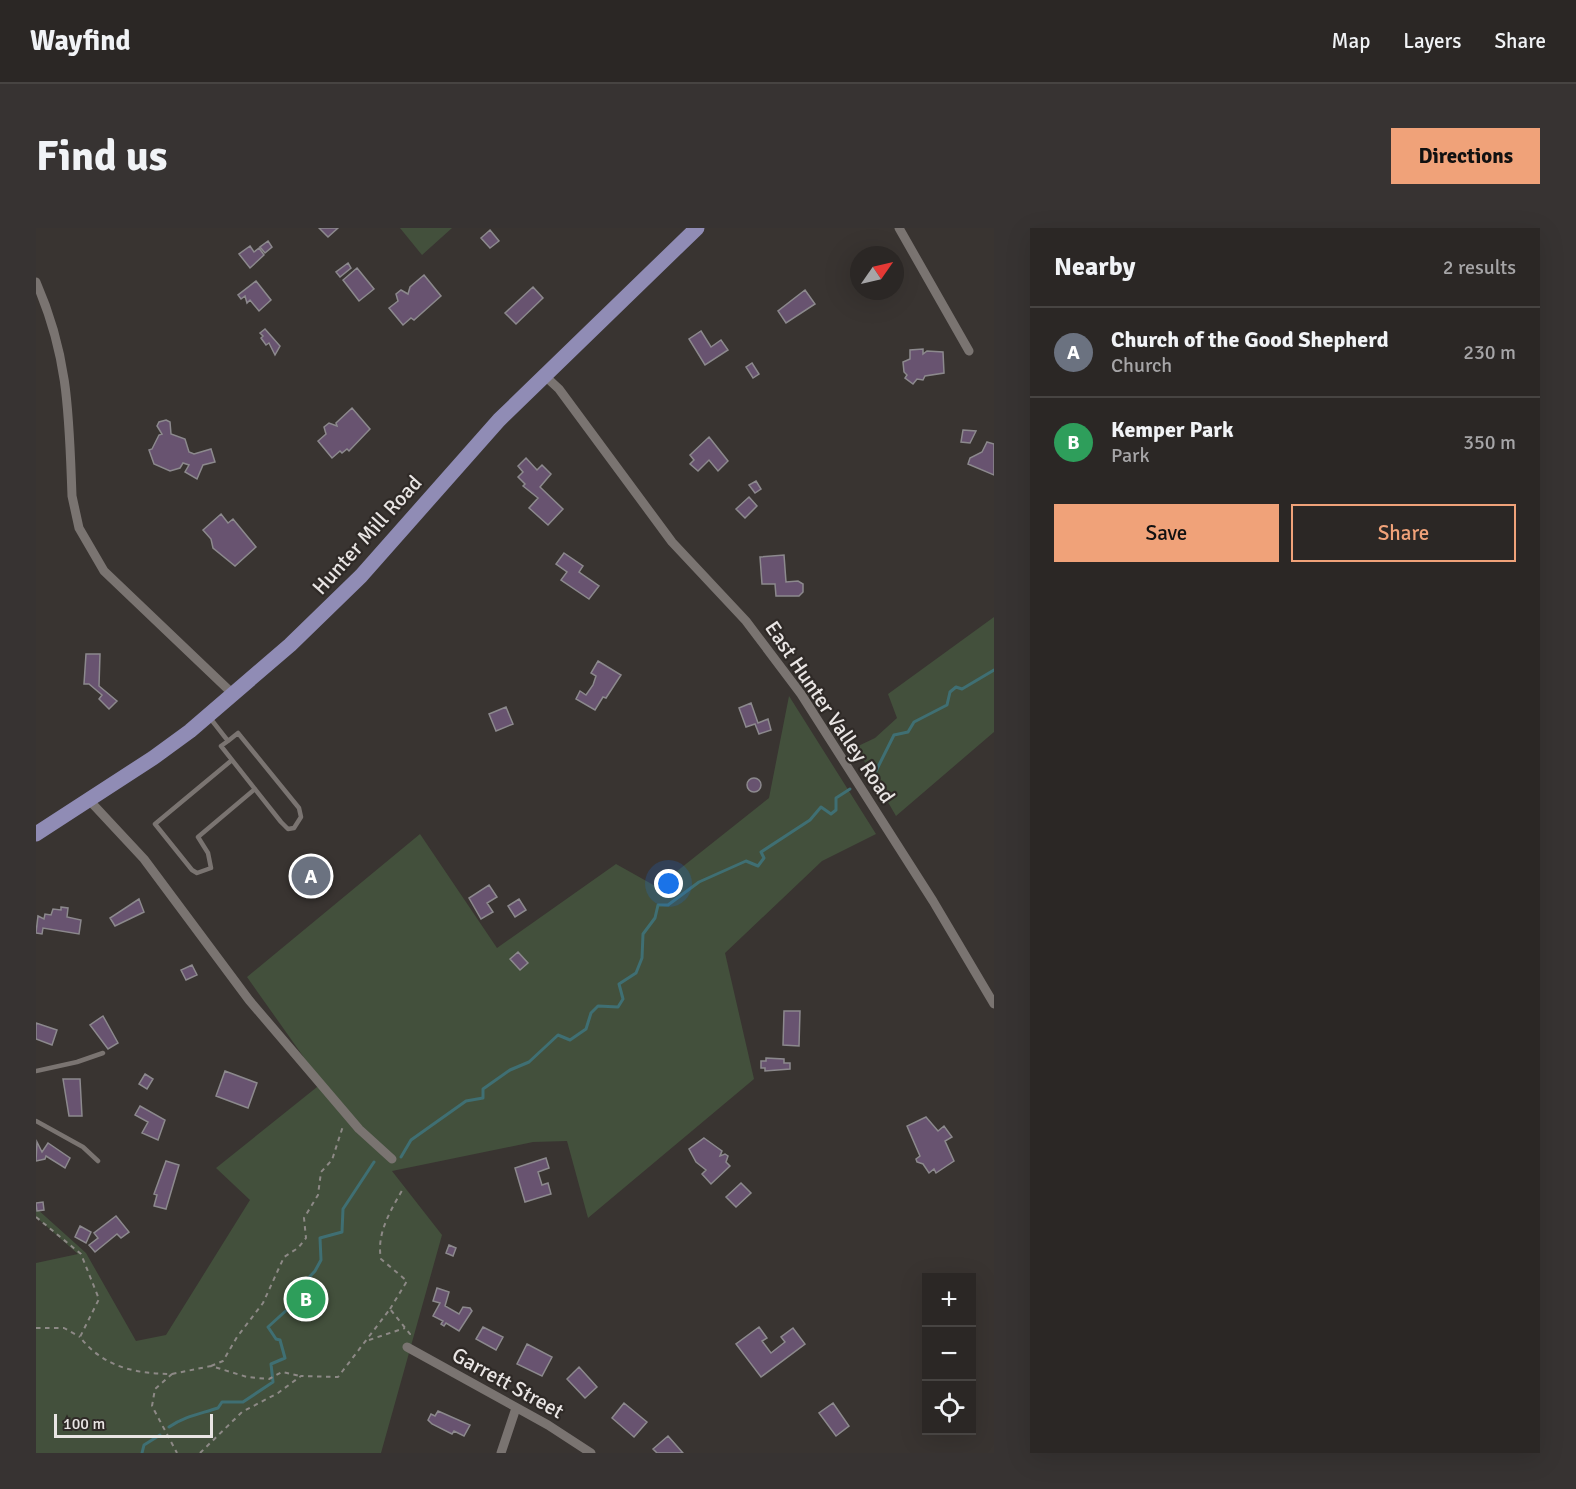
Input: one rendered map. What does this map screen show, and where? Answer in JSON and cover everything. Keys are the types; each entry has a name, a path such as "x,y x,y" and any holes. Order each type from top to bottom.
{"main road":[{"name":"Hunter Mill Road","path":"36,834 153,758 208,716 331,606 468,454 544,375 697,228"}],"street":[{"path":"899,228 969,351"},
{"path":"36,282 54,329 64,367 72,496 77,521 86,544 104,571 234,694"},
{"name":"East Hunter Valley Road","path":"544,375 559,389 672,542 746,621 795,686 920,881 994,1004"},
{"path":"89,800 144,859 234,982 350,1118 392,1159"},
{"name":"Garrett Street","path":"406,1347 591,1453"},
{"path":"501,1453 516,1408"}],"lane":[{"path":"208,716 228,741"},
{"path":"238,733 299,808 301,817 299,823 288,829 232,760 221,746 238,733"},
{"path":"232,760 155,824 192,870 197,873 211,868 208,853 198,837 255,789"},
{"path":"36,1071 77,1062 103,1053"},
{"path":"36,1121 83,1147 98,1161"}],"path":[{"path":"36,1328 64,1328 80,1337 92,1353 119,1366 150,1374 172,1374 211,1366 223,1361 237,1337 263,1303 284,1257 306,1238 304,1218 318,1195 321,1172 332,1160 342,1127 350,1118"},
{"path":"211,1366 247,1377 269,1379 278,1374 338,1377 390,1309 407,1281 381,1259 378,1246 387,1219 404,1187"},
{"path":"36,1217 81,1254 99,1299 80,1337"},
{"path":"390,1309 410,1334 406,1347"},
{"path":"366,1341 405,1328"},
{"path":"172,1374 155,1389 152,1406 177,1453"},
{"path":"200,1452 242,1412 278,1393 301,1376"}],"green space":[{"path":"400,228 452,228 422,255"},
{"path":"994,617 994,732 896,816 856,747 875,738 897,718 888,694"},
{"path":"789,696 876,834 822,861 725,953 754,1079 588,1218 567,1141 533,1142 392,1171 442,1235 381,1453 36,1453 36,1263 78,1254 36,1217 36,1208 86,1253 136,1341 166,1335 250,1200 216,1168 322,1083 247,977 420,834 497,948 616,864 657,887 769,798"}],"building":[{"path":"319,228 338,228 328,237"},
{"path":"490,230 499,241 490,248 481,238"},
{"path":"268,241 272,247 265,253 260,247"},
{"path":"250,246 254,252 259,248 264,255 250,268 239,254"},
{"path":"348,263 351,268 340,277 336,272"},
{"path":"357,268 374,289 359,301 343,280"},
{"path":"424,275 441,296 414,320 411,318 403,325 389,308 398,301 396,294 401,290 408,294 410,287"},
{"path":"256,281 271,300 259,311 250,300 247,303 245,296 241,299 238,295"},
{"path":"533,287 543,298 516,324 505,313"},
{"path":"805,290 815,304 786,323 778,311"},
{"path":"265,329 280,346 275,355 269,343 266,345 261,338 263,336 260,333"},
{"path":"701,331 711,347 721,340 728,350 705,365 689,339"},
{"path":"923,349 923,354 927,351 943,352 944,373 925,376 923,380 917,379 913,384 905,378 907,375 904,372 903,362 910,359 910,350"},
{"path":"752,363 759,374 753,378 746,367"},
{"path":"352,408 370,429 349,451 347,449 342,453 340,451 332,458 318,441 326,434 324,427 329,423 337,426 336,423"},
{"path":"166,420 170,422 171,434 185,439 189,452 194,454 211,449 215,462 203,465 197,479 185,472 189,465 183,463 180,468 170,471 154,464 149,450 162,434 157,426 159,422"},
{"path":"963,430 976,431 970,443 961,442"},
{"path":"709,437 728,461 718,471 709,460 698,471 690,464 694,460 690,455"},
{"path":"987,442 994,444 994,475 968,464 970,458 982,452"},
{"path":"526,458 537,470 542,465 551,474 540,487 563,509 548,525 529,508 538,498 523,486 525,484 518,477 523,472 518,466"},
{"path":"756,481 761,489 755,493 749,485"},
{"path":"749,497 757,506 745,518 736,509"},
{"path":"221,514 228,523 233,519 256,547 235,566 213,548 211,539 203,530"},
{"path":"564,553 583,566 579,572 599,586 589,599 561,580 567,572 556,564"},
{"path":"784,555 786,582 798,581 803,584 803,592 799,596 776,596 775,584 762,584 760,557"},
{"path":"86,654 100,654 99,686 117,701 109,709 99,699 102,695 89,684 84,684"},
{"path":"598,661 621,675 595,710 576,699 580,691 586,695 593,685 596,676 591,673"},
{"path":"751,703 758,723 768,719 771,730 759,734 755,724 746,727 739,708"},
{"path":"506,707 513,724 496,731 489,714"},
{"path":"751,778 757,778 761,785 757,792 751,792 747,788 747,782"},
{"path":"489,885 497,897 487,903 493,912 481,919 469,898"},
{"path":"139,899 144,912 115,926 110,918"},
{"path":"519,899 526,910 515,917 508,906"},
{"path":"61,907 68,908 67,917 81,920 79,934 43,928 42,934 36,933 38,916 44,919 45,914 51,915 53,909 61,910"},
{"path":"518,952 528,963 520,970 510,959"},
{"path":"192,965 197,975 186,980 181,970"},
{"path":"784,1011 800,1011 799,1046 783,1045"},
{"path":"103,1016 118,1043 108,1049 90,1025"},
{"path":"36,1023 57,1030 52,1045 36,1039"},
{"path":"766,1058 784,1059 784,1063 790,1063 790,1069 765,1071 765,1068 761,1068 761,1061 766,1061"},
{"path":"225,1071 257,1083 248,1108 216,1096"},
{"path":"145,1074 153,1079 147,1089 139,1084"},
{"path":"63,1079 80,1079 82,1116 69,1116"},
{"path":"140,1106 165,1120 158,1140 142,1133 148,1122 135,1115"},
{"path":"926,1117 938,1131 944,1126 952,1137 945,1141 954,1161 936,1173 934,1169 929,1173 923,1164 917,1162 916,1159 920,1156 907,1126"},
{"path":"704,1138 722,1151 720,1156 725,1154 728,1156 726,1162 730,1166 711,1184 702,1174 706,1170 696,1162 689,1149"},
{"path":"37,1142 42,1152 48,1143 70,1158 65,1168 46,1156 45,1159 36,1161"},
{"path":"546,1158 549,1168 538,1172 542,1185 548,1183 551,1194 525,1202 515,1168"},
{"path":"166,1161 179,1165 166,1209 154,1206 157,1195 154,1194"},
{"path":"741,1183 751,1193 736,1207 726,1197"},
{"path":"43,1202 44,1210 37,1211 36,1203"},
{"path":"116,1216 129,1232 121,1238 117,1234 95,1252 89,1245 98,1238 94,1233"},
{"path":"80,1226 91,1232 86,1243 75,1237"},
{"path":"449,1245 456,1248 453,1256 446,1253"},
{"path":"437,1288 449,1292 445,1306 459,1314 463,1307 470,1308 472,1311 459,1331 446,1323 444,1326 441,1324 443,1321 433,1316 440,1303 433,1301"},
{"path":"483,1327 503,1337 496,1350 476,1339"},
{"path":"759,1327 767,1338 762,1341 771,1353 785,1342 781,1337 793,1328 805,1344 761,1377 736,1344"},
{"path":"527,1344 552,1357 542,1376 517,1364"},
{"path":"579,1367 597,1387 585,1398 567,1379"},
{"path":"624,1403 647,1422 634,1437 612,1418"},
{"path":"833,1403 849,1426 836,1436 819,1413"},
{"path":"438,1411 470,1425 464,1436 454,1431 452,1434 432,1424 428,1420 431,1414 435,1416"},
{"path":"668,1436 683,1453 657,1453 653,1449"}],"waterway":[{"path":"871,772 875,773 894,735 908,732 914,722 947,705 950,692 956,687 962,689 994,670"},
{"path":"401,1157 411,1140 466,1101 483,1098 483,1089 510,1070 529,1062 558,1035 570,1040 586,1029 591,1013 598,1006 618,1007 623,999 619,984 636,973 642,958 643,934 655,918 658,905 668,905 699,882 746,861 758,866 764,858 761,852 810,820 821,807 831,814 836,810 836,798 850,789"},
{"path":"169,1427 187,1418 218,1408 222,1402 243,1402 273,1382 271,1364 285,1358 280,1340 276,1339 268,1327 290,1307 301,1286 315,1271 321,1260 320,1238 342,1232 343,1209 374,1162"},
{"path":"142,1453 144,1445 160,1435"}],"place":[{"name":"Church of the Good Shepherd","path":"311,876"},
{"name":"Kemper Park","path":"306,1299"}]}
